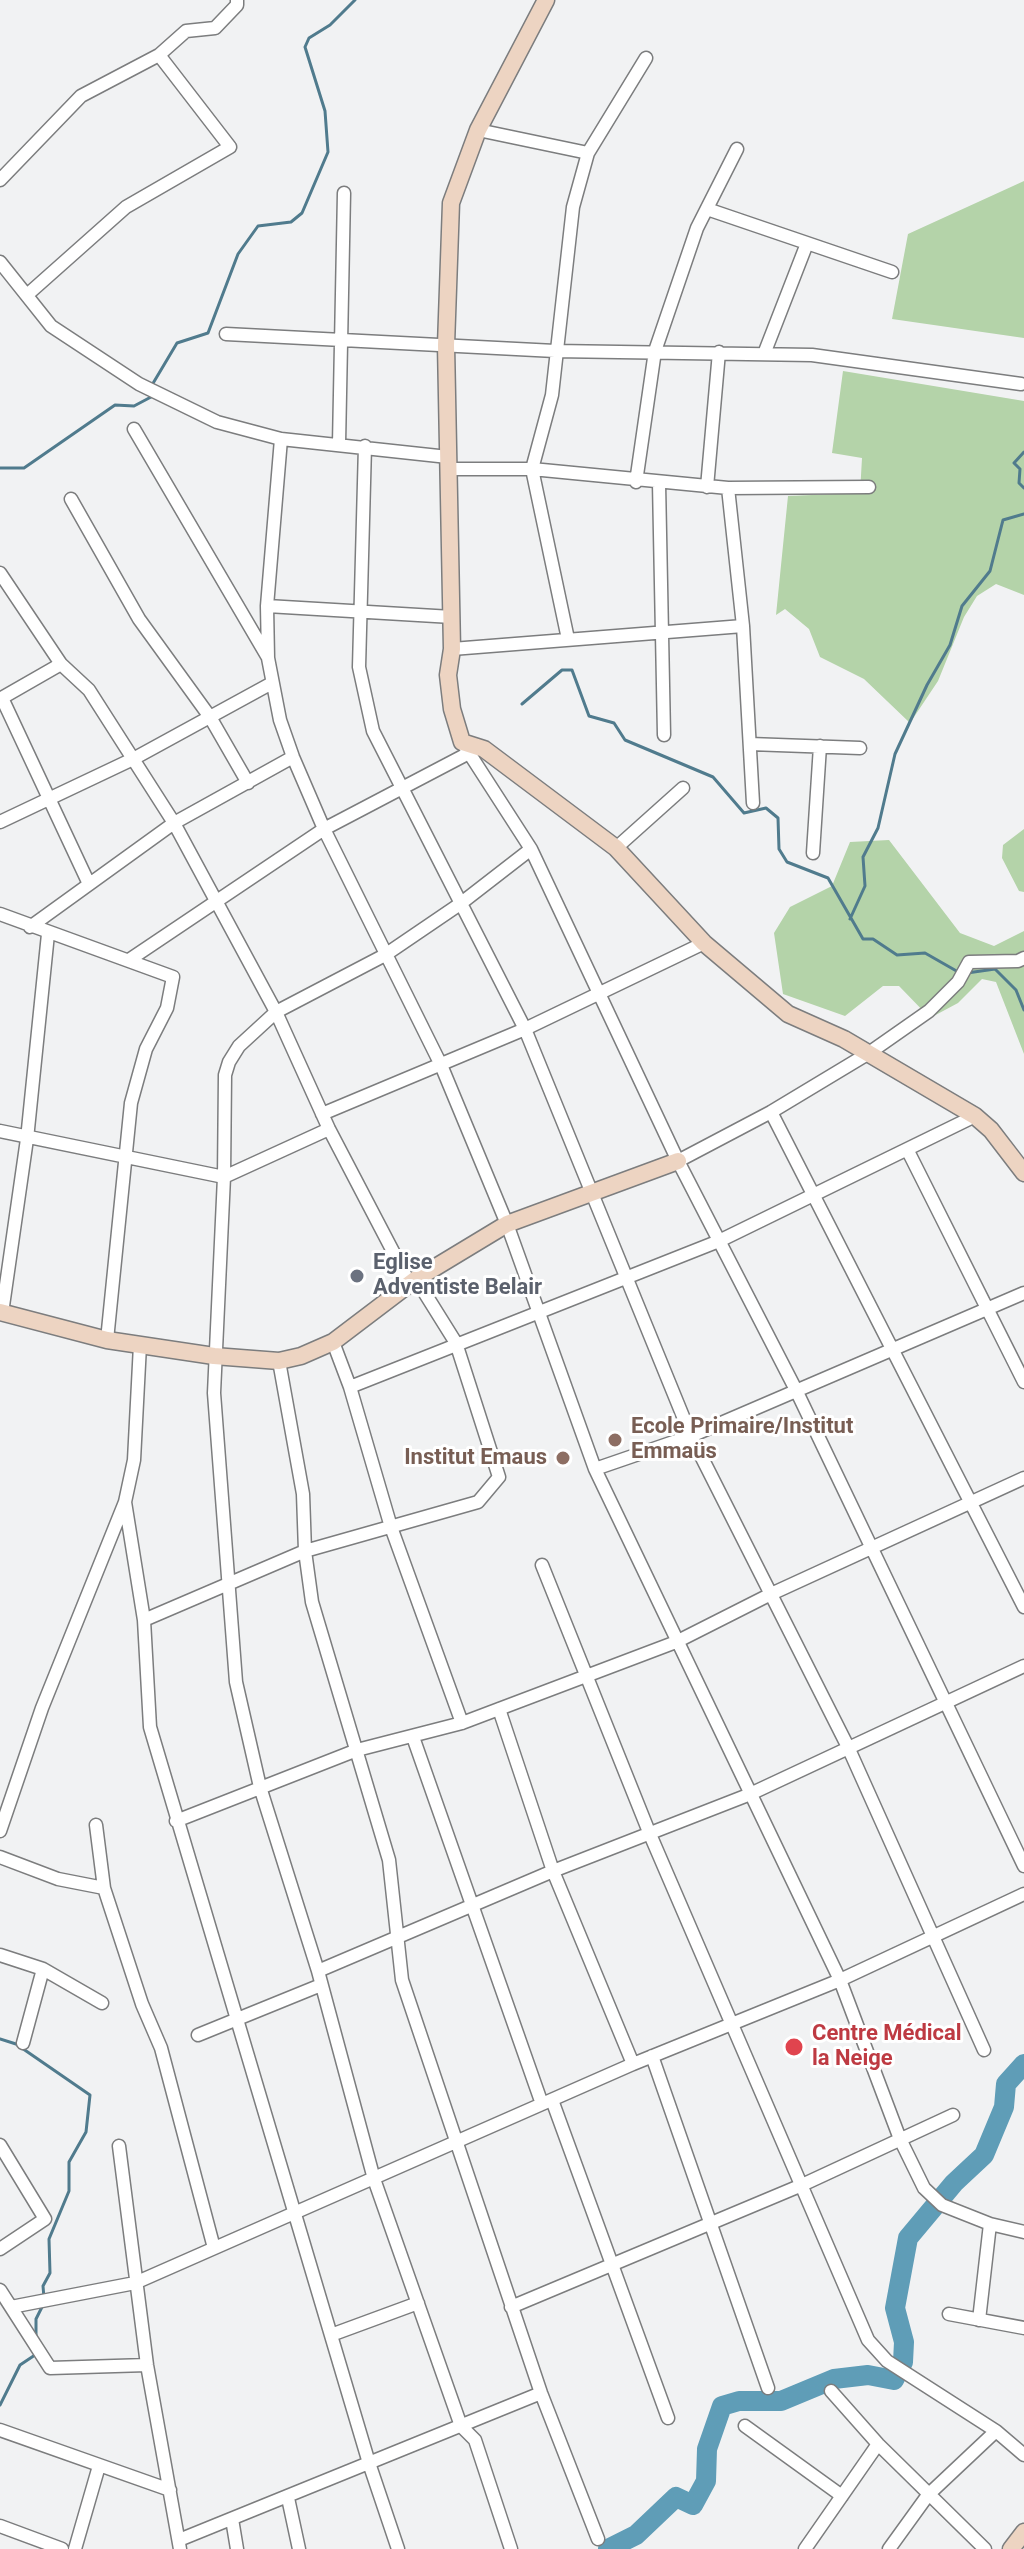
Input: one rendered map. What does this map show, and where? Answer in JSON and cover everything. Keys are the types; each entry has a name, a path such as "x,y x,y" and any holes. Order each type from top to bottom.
{"street":[{"path":"0,180 81,96 159,55 186,31 215,28 237,5 237,0"},
{"path":"546,0 478,130 451,203 446,345 452,617 448,675 452,709 465,748 531,849 602,993 678,1161 796,1390 1024,1866"},
{"path":"27,295 126,207 230,147 159,55"},
{"path":"568,639 532,469 552,395 573,207 588,153 646,58"},
{"path":"478,130 588,153"},
{"path":"636,482 655,351 707,209 737,149"},
{"path":"339,444 344,193"},
{"path":"707,209 806,246 892,272"},
{"path":"764,354 806,246"},
{"path":"0,262 51,326 139,384 217,422 281,439 365,446 448,463 532,469 636,482 728,488 869,487"},
{"path":"226,334 555,351 812,355 1021,384"},
{"path":"707,487 719,352"},
{"path":"134,429 268,658"},
{"path":"281,439 267,606 268,658 293,757 324,829 441,1065 507,1224 595,1469 748,1795 840,1980 900,2139 937,2202 990,2224 1024,2232"},
{"path":"365,446 358,612 359,667 373,731 525,1029 691,1436 848,1747 931,1938 984,2050"},
{"path":"659,483 664,735"},
{"path":"728,488 743,626 753,803"},
{"path":"71,499 139,619 210,717 248,783"},
{"path":"0,573 61,664 89,690 174,823 276,1012 329,1129 413,1282 456,1343 499,1477 478,1502 305,1551 144,1620"},
{"path":"267,606 452,617"},
{"path":"452,649 743,626"},
{"path":"61,664 1,698 89,884"},
{"path":"0,822 133,759 272,683"},
{"path":"750,744 860,748"},
{"path":"813,853 820,746"},
{"path":"129,960 324,829 401,791 465,748 484,749 616,848 704,943 788,1014 869,1053 975,1116 991,1130 1024,1173"},
{"path":"30,927 174,823 293,757"},
{"path":"616,848 683,788"},
{"path":"511,2549 475,2440 461,2426 374,2179 318,1971 260,1787 236,1682 214,1393 214,1356 224,1177 225,1075 239,1046 276,1012 385,955 460,904 531,849"},
{"path":"0,914 173,977 167,1008 146,1049 131,1103 107,1340"},
{"path":"48,934 27,1139 1,1312 107,1340 214,1356 279,1361 333,1342 413,1282 507,1224 678,1161 771,1112 869,1053 929,1011 958,982 969,962 1018,961 1024,958"},
{"path":"322,1114 525,1029 704,943"},
{"path":"771,1112 1024,1607"},
{"path":"350,1387 719,1241 975,1116"},
{"path":"0,1131 27,1139 126,1155 224,1177 329,1129"},
{"path":"908,1151 1024,1382"},
{"path":"595,1469 691,1436 1024,1293"},
{"path":"333,1342 350,1387 391,1527 462,1723"},
{"path":"0,1831 42,1708 125,1502 134,1460 140,1345"},
{"path":"279,1361 303,1494 305,1551 312,1602 389,1860 402,1980 541,2393 598,2539"},
{"path":"176,1821 357,1750 462,1723 588,1678 676,1642 771,1594 1024,1478"},
{"path":"125,1502 144,1620 150,1727 297,2212 369,2463 398,2549"},
{"path":"542,1565 649,1832 868,2340 887,2361 996,2431 1024,2455"},
{"path":"318,1971 553,1871 748,1795 1024,1666"},
{"path":"499,1709 553,1871 633,2064"},
{"path":"413,1737 547,2102 614,2264 668,2418"},
{"path":"96,1825 104,1888 142,2004 161,2048 214,2248"},
{"path":"0,1857 58,1879 104,1888"},
{"path":"11,2307 135,2283 733,2021 840,1980 1024,1894"},
{"path":"0,1955 43,1969 102,2003"},
{"path":"23,2043 43,1969"},
{"path":"198,2035 321,1985"},
{"path":"652,2056 768,2388"},
{"path":"511,2307 802,2185 953,2115"},
{"path":"0,2145 45,2219 0,2249"},
{"path":"119,2146 147,2365 179,2544 232,2519 541,2393"},
{"path":"979,2320 990,2224"},
{"path":"0,2290 50,2368 147,2365"},
{"path":"331,2335 418,2303"},
{"path":"949,2314 1024,2328"},
{"path":"831,2391 878,2444 985,2549"},
{"path":"745,2426 842,2496"},
{"path":"0,2430 170,2490"},
{"path":"889,2549 928,2495 996,2431"},
{"path":"805,2549 878,2444"},
{"path":"75,2549 99,2466"},
{"path":"288,2498 299,2549"},
{"path":"232,2519 237,2549"},
{"path":"0,2526 62,2549"},
{"path":"1011,2549 1024,2532"}],"green space":[{"path":"1024,181 1024,338 892,319 908,234"},
{"path":"843,371 1024,401 1024,595 996,584 977,596 964,617 938,681 910,723 864,679 820,657 809,629 785,609 776,615 788,496 860,493 862,458 832,453"},
{"path":"1024,829 1024,892 1019,891 1002,858 1003,845"},
{"path":"889,840 960,933 994,946 1024,931 1024,1054 996,982 982,979 958,1003 930,1018 899,986 883,986 845,1016 783,994 774,933 790,907 832,886 850,842"}],"waterway":[{"path":"152,385 177,343 208,333 238,254 258,226 291,222 302,213 328,152 325,111 305,47 309,38 330,25 355,0"},
{"path":"0,468 24,468 115,405 134,406 151,397"},
{"path":"1024,452 1014,463 1020,469 1019,483 1024,488"},
{"path":"850,919 865,886 863,857 878,828 895,754 927,685 950,645 962,606 990,571 1003,520 1024,514"},
{"path":"522,704 562,670 572,670 589,716 614,723 625,740 713,777 744,813 766,808 778,818 779,849 787,862 828,878 863,939 873,939 897,955 925,953 960,973"},
{"path":"967,973 995,969 1016,990 1024,1010"},
{"path":"0,2039 16,2044 90,2095 86,2132 69,2162 69,2191 49,2239 50,2273 43,2286 44,2298"},
{"path":"608,2549 636,2535 676,2497 693,2505 706,2481 707,2449 722,2406 739,2401 781,2401 834,2379 868,2375 894,2380 903,2362 904,2342 895,2308 908,2238 954,2183 984,2155 1004,2107 1006,2084 1024,2064"},
{"path":"36,2336 36,2319 43,2305"},
{"path":"0,2405 20,2365 35,2355"}],"place":[{"name":"Eglise Adventiste Belair","path":"357,1276"},
{"name":"Ecole Primaire/Institut Emmaüs","path":"615,1440"},
{"name":"Institut Emaus","path":"563,1458"},
{"name":"Centre Médical la Neige","path":"794,2047"}]}
